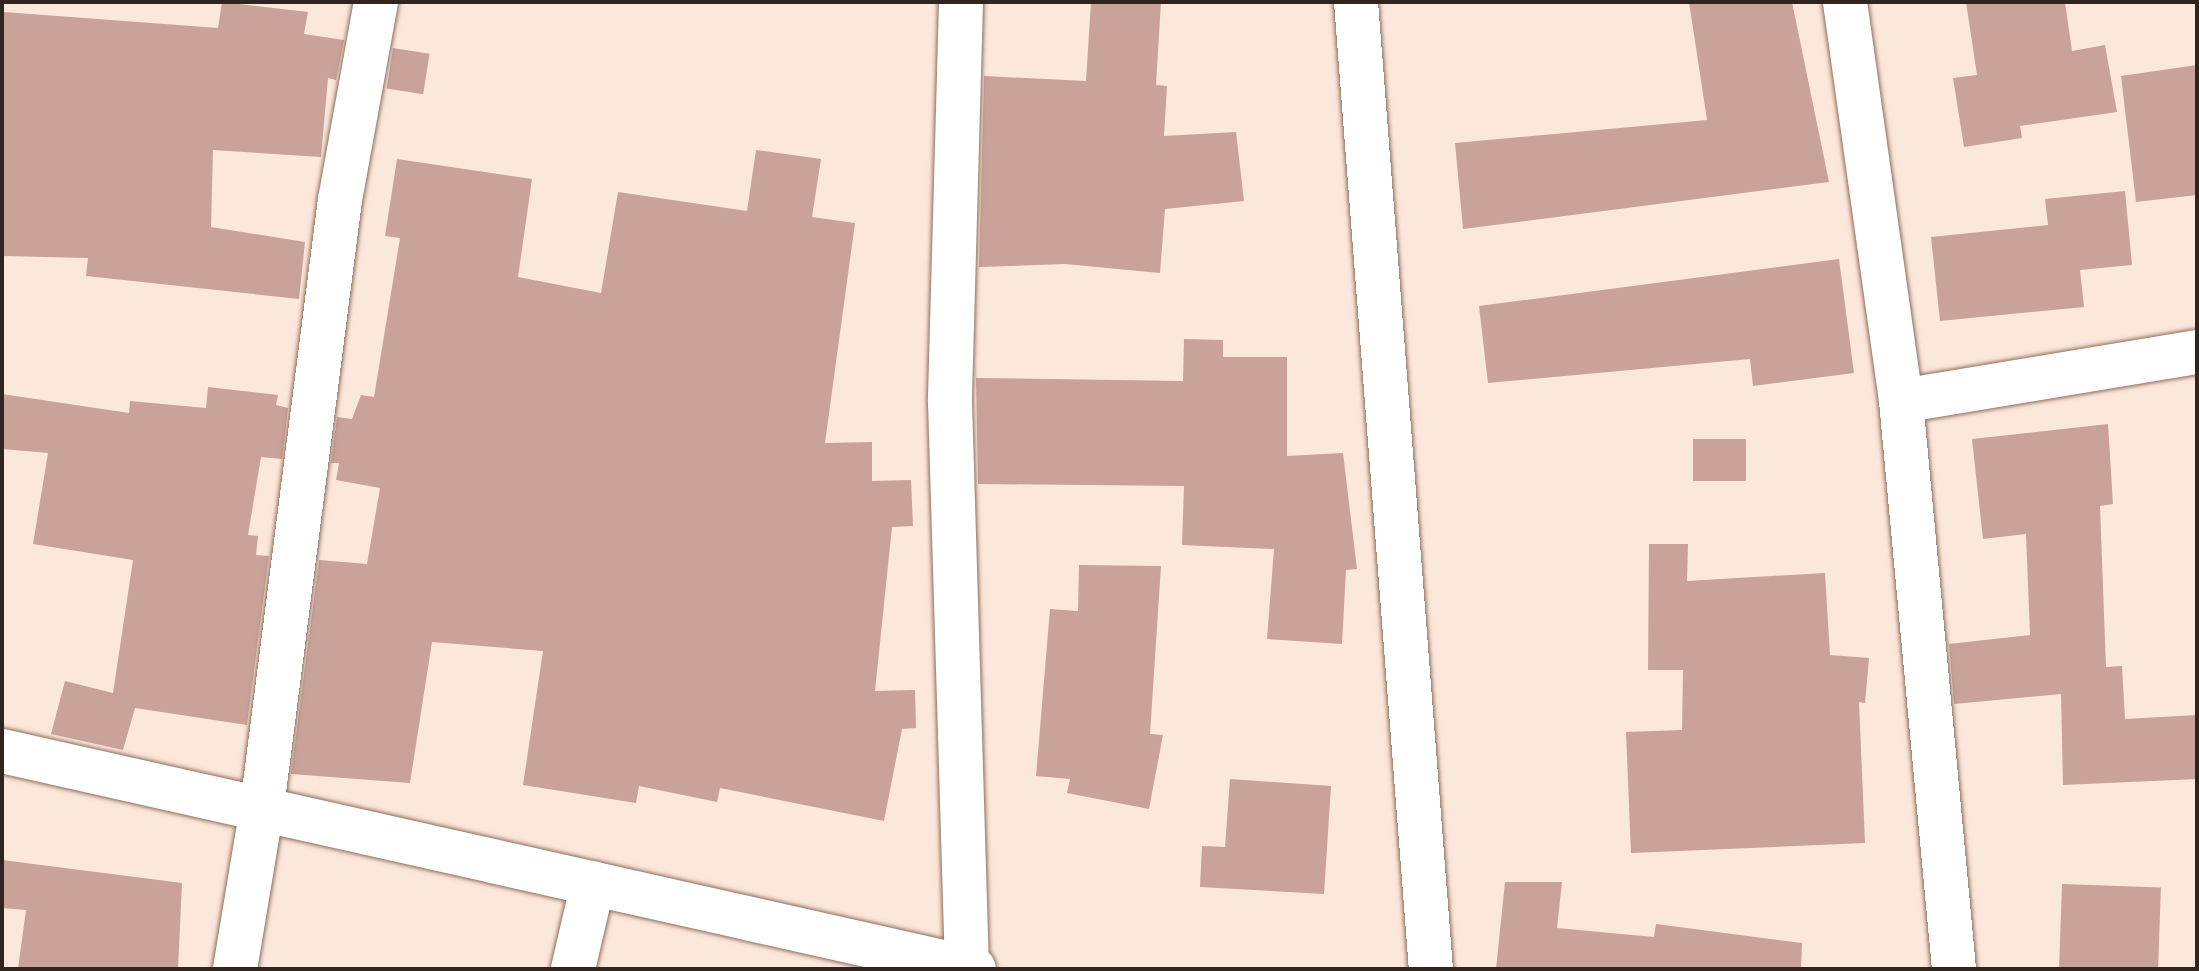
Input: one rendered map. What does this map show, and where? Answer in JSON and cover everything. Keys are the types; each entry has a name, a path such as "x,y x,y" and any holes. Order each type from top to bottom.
{"street":[{"path":"235,969 262,807 340,200 376,2"},
{"path":"2,751 971,968 950,402 961,2"},
{"path":"1356,2 1431,969"},
{"path":"1845,2 1901,401 1954,969"},
{"path":"1901,401 2197,352"},
{"path":"573,969 593,883"}],"building":[{"path":"222,2 308,12 304,34 344,40 336,80 328,78 321,157 213,150 211,227 305,242 299,299 86,276 88,258 2,256 4,12 218,28"},
{"path":"1091,2 1161,2 1156,85 1167,86 1164,136 1236,132 1244,201 1165,209 1160,273 1065,264 979,267 984,76 1086,81"},
{"path":"1689,2 1792,2 1829,182 1463,229 1455,143 1707,120"},
{"path":"1966,2 2065,2 2072,51 2105,45 2117,112 2020,126 2022,138 1964,147 1953,78 1977,75"},
{"path":"393,48 430,54 423,94 387,88"},
{"path":"2197,65 2197,195 2136,202 2121,76"},
{"path":"756,150 821,159 812,217 855,223 825,443 872,442 872,481 911,480 913,526 892,527 875,691 915,690 916,728 902,729 884,821 720,788 717,802 639,786 636,803 523,785 543,651 432,642 410,783 291,774 319,560 367,564 380,488 336,480 339,463 331,463 337,417 352,419 361,395 374,397 400,238 385,236 397,159 532,179 518,277 601,293 618,192 747,211"},
{"path":"2125,191 2132,265 2080,270 2084,307 1940,321 1931,237 2048,225 2045,199"},
{"path":"1839,259 1854,373 1753,386 1750,359 1488,383 1479,306"},
{"path":"1184,339 1223,340 1223,357 1287,357 1287,456 1343,453 1357,569 1346,570 1342,644 1267,639 1274,549 1182,545 1184,486 978,484 976,378 1183,381"},
{"path":"208,387 278,395 276,405 288,408 282,459 261,457 248,535 258,536 256,555 269,556 247,725 135,708 123,750 51,734 65,681 113,693 133,560 33,544 48,453 2,449 2,394 129,413 130,401 206,408"},
{"path":"2108,424 2113,504 2100,506 2106,667 2122,666 2125,719 2197,715 2197,779 2063,785 2061,694 1954,704 1949,644 2030,635 2026,534 1983,539 1972,439"},
{"path":"1693,439 1746,439 1746,481 1693,481"},
{"path":"1649,544 1688,544 1687,581 1825,573 1830,655 1869,658 1865,703 1859,702 1865,843 1631,853 1626,732 1682,730 1683,670 1648,670"},
{"path":"1079,565 1161,566 1150,734 1163,735 1149,809 1067,793 1070,779 1036,776 1050,609 1078,611"},
{"path":"1230,779 1331,786 1324,894 1200,887 1202,846 1225,847"},
{"path":"2,860 182,883 178,969 18,969 26,910 2,908"},
{"path":"1505,882 1562,882 1557,928 1654,937 1656,924 1802,943 1801,969 1496,969"},
{"path":"2062,884 2161,887 2158,969 2059,967"}]}
